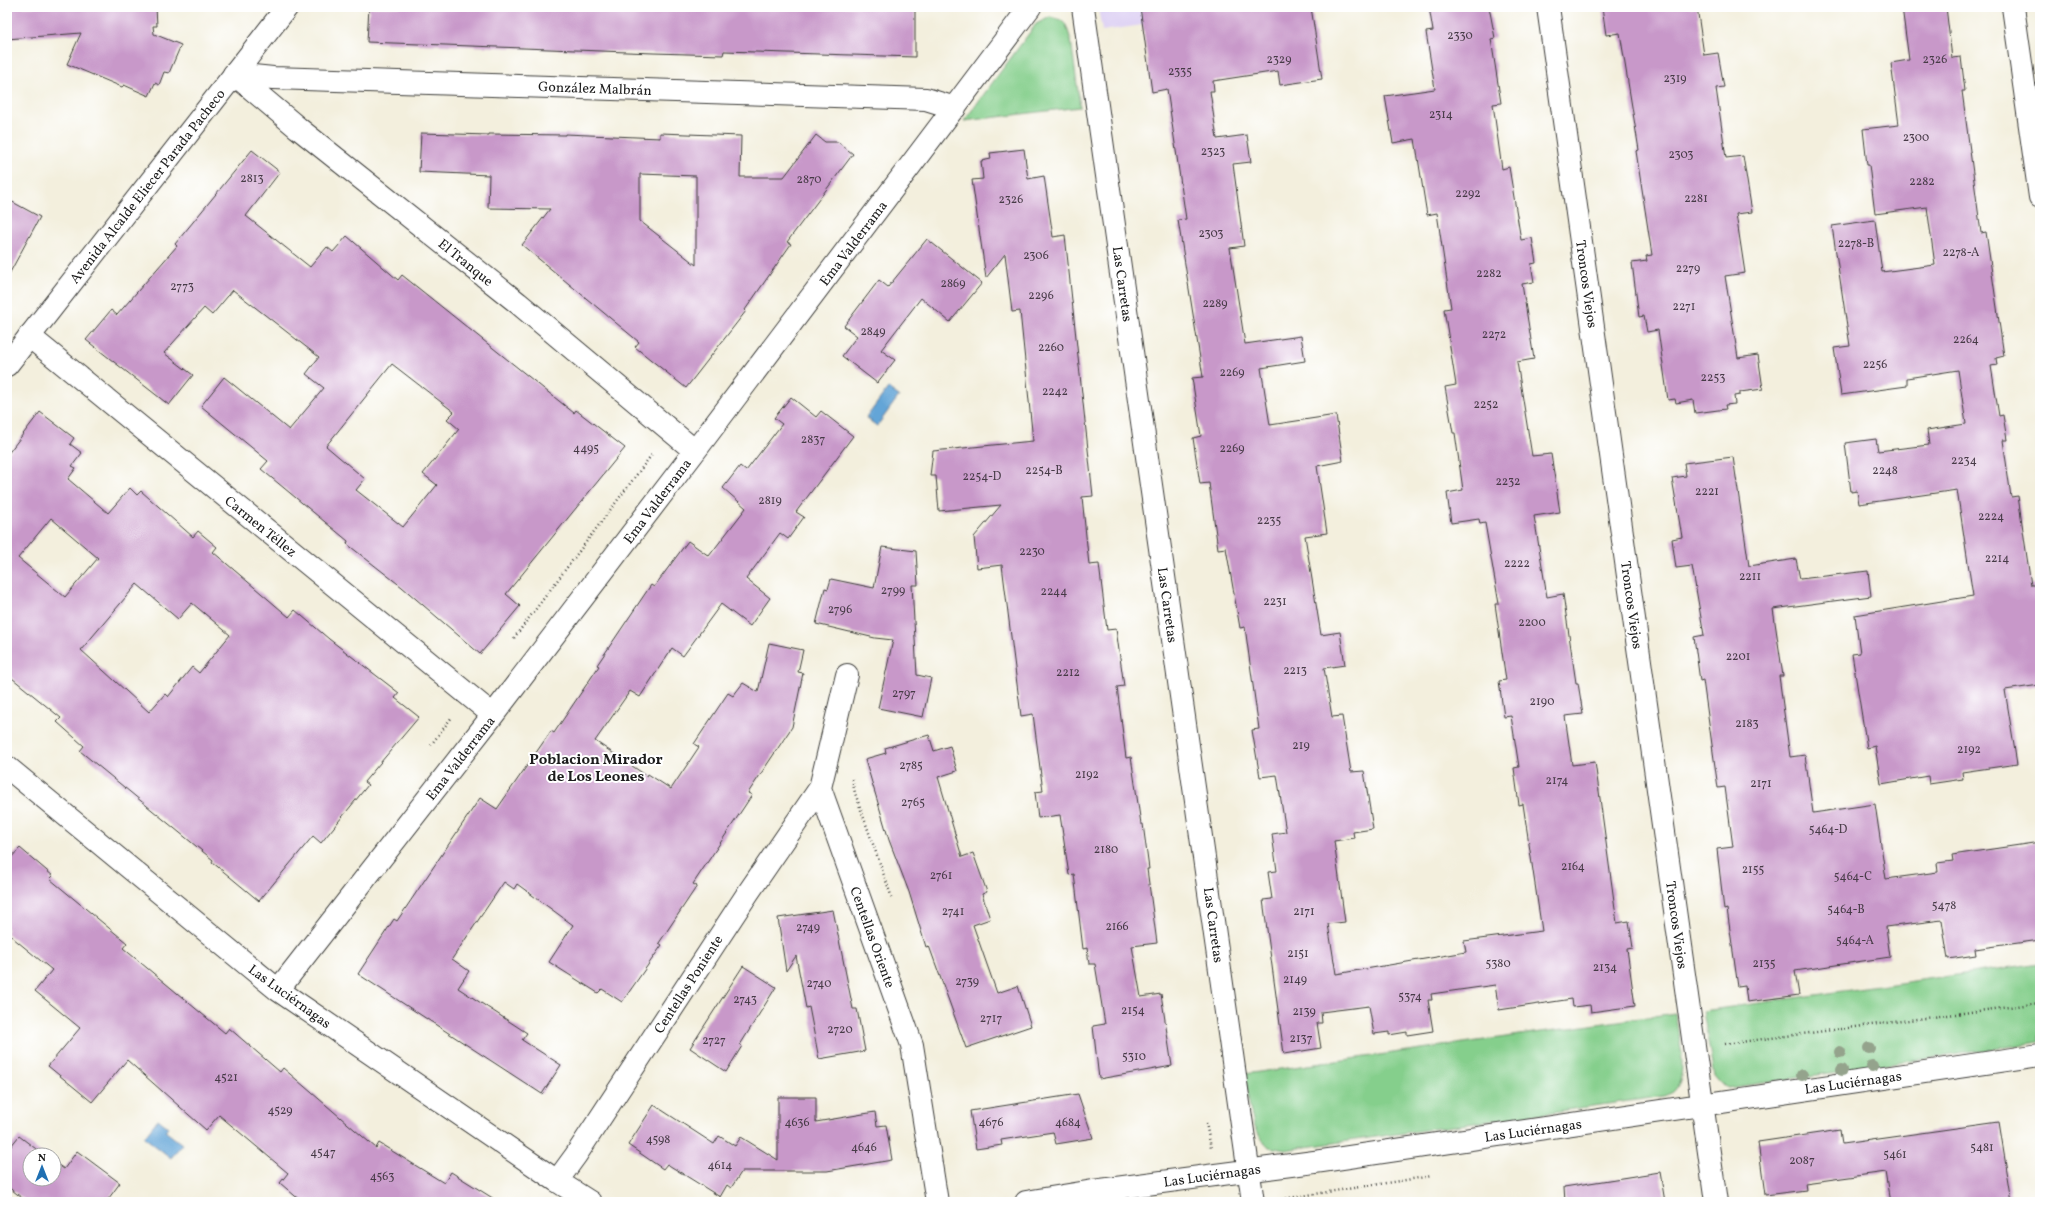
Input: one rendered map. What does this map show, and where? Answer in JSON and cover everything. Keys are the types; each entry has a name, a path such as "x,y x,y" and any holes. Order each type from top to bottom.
{"street":[{"name":"Avenida Alcalde Eliecer Parada Pacheco","path":"7,365 287,7"},
{"name":"Ema Valderrama","path":"278,990 493,715 696,451 1030,7"},
{"name":"Las Carretas","path":"1083,7 1253,1202"},
{"name":"Troncos Viejos","path":"1548,7 1716,1202"},
{"path":"2013,7 2040,197"},
{"name":"González Malbrán","path":"234,74 273,78 926,99 955,108"},
{"name":"El Tranque","path":"234,74 292,123 518,303 696,451"},
{"name":"Carmen Téllez","path":"29,336 493,715"},
{"path":"820,788 847,675"},
{"name":"Las Luciérnagas","path":"7,767 278,990 556,1181 590,1202"},
{"name":"Centellas Poniente","path":"556,1181 576,1156 748,893 820,788"},
{"name":"Centellas Oriente","path":"820,788 912,1045 937,1202"},
{"name":"Las Luciérnagas","path":"1026,1202 2040,1055"}],"path":[{"path":"511,641 657,447"},
{"path":"1725,1044 2040,1003"}],"shaded area":[{"path":"1098,7 1265,7 1102,31"}],"green space":[{"path":"1050,17 1061,20 1066,25 1071,40 1080,107 964,121 1036,24"},
{"path":"2040,963 2040,1042 1729,1088 1721,1085 1714,1077 1703,1011"},
{"path":"1675,1013 1680,1042 1682,1064 1681,1074 1679,1083 1675,1090 1664,1096 1285,1150 1269,1147 1257,1131 1251,1113 1245,1074"}],"water":[{"path":"888,388 899,396 877,426 866,418"},
{"path":"158,1119 168,1127 165,1131 182,1144 171,1158 144,1137"}],"building":[{"path":"7,7 156,7 157,26 153,26 154,34 181,45 169,73 164,72 159,85 155,83 149,96 124,85 122,87 67,64 81,33 7,39"},
{"path":"369,7 915,7 915,57 724,51 723,55 367,42"},
{"path":"1140,7 1311,7 1322,79 1280,85 1278,71 1213,81 1214,91 1210,91 1217,139 1247,135 1251,162 1233,164 1244,246 1230,248 1245,344 1301,336 1305,361 1261,368 1270,425 1336,415 1343,461 1317,466 1327,533 1305,536 1321,635 1340,632 1345,665 1324,668 1332,717 1342,716 1351,772 1364,771 1373,829 1353,832 1354,838 1334,841 1345,922 1328,924 1336,974 1466,952 1464,941 1542,931 1523,804 1519,805 1514,768 1519,767 1511,716 1504,717 1499,681 1506,680 1495,604 1499,604 1485,523 1480,524 1479,519 1451,523 1447,493 1463,490 1455,433 1453,433 1445,387 1456,385 1444,309 1451,308 1437,213 1427,215 1415,139 1393,143 1385,96 1435,89 1426,32 1433,31 1429,7 1489,7 1495,38 1491,39 1501,103 1493,104 1502,169 1509,167 1521,240 1532,238 1536,263 1531,264 1534,282 1522,284 1534,359 1517,362 1532,456 1551,454 1560,512 1534,516 1547,597 1563,594 1576,683 1578,683 1583,714 1565,716 1572,765 1595,762 1617,923 1629,921 1633,948 1627,949 1635,1006 1591,1012 1590,1005 1573,1007 1572,999 1499,1010 1495,985 1431,994 1432,1000 1428,1000 1433,1031 1407,1035 1407,1032 1389,1035 1389,1032 1374,1034 1369,1006 1321,1012 1322,1023 1317,1023 1321,1048 1284,1054 1263,900 1272,899 1268,872 1277,871 1272,834 1286,832 1277,775 1260,777 1252,730 1259,729 1245,627 1240,628 1226,548 1218,549 1209,483 1200,484 1193,438 1201,436 1192,378 1203,377 1178,220 1186,219 1167,89 1152,92"},
{"path":"1602,7 1697,7 1704,55 1718,53 1724,87 1716,88 1726,158 1743,156 1752,212 1736,214 1745,273 1725,276 1738,358 1758,355 1763,389 1740,392 1740,395 1734,396 1735,404 1725,405 1726,409 1695,413 1693,400 1676,403 1675,399 1668,400 1658,330 1647,332 1644,316 1639,317 1632,263 1647,261 1646,256 1652,255 1636,151 1639,150 1620,33 1606,35"},
{"path":"1902,7 1946,7 1952,58 1961,57 1965,91 1962,91 1981,233 1986,232 2004,356 1996,358 1997,365 1991,366 1999,416 2003,415 2007,440 2003,440 2011,497 2018,496 2031,585 2036,585 2040,613 2040,685 2005,690 2017,764 1962,772 1963,779 1929,784 1928,776 1881,784 1875,746 1867,748 1852,654 1860,653 1855,615 1973,596 1957,490 1859,504 1857,491 1851,492 1845,443 1876,439 1878,451 1929,445 1927,430 1966,424 1958,370 1907,378 1907,386 1841,395 1834,348 1850,346 1832,226 1875,220 1882,272 1935,265 1927,207 1875,214 1869,165 1867,165 1863,129 1899,125 1891,63 1909,60"},
{"path":"421,133 489,135 565,134 660,138 660,133 741,136 740,177 784,177 816,135 825,142 838,142 853,154 787,242 791,244 745,310 746,311 686,388 635,347 639,342 522,245 550,209 488,208 489,175 419,172","holes":["640,174 696,176 696,265 640,221"]},
{"path":"1024,149 1028,179 1044,176 1053,237 1065,235 1093,496 1082,497 1089,565 1099,564 1107,630 1116,629 1124,686 1117,687 1126,758 1131,757 1141,824 1143,824 1149,869 1147,869 1157,943 1132,946 1141,997 1161,994 1172,1066 1099,1079 1093,1026 1105,1024 1095,964 1089,964 1087,948 1083,949 1074,874 1069,875 1060,815 1038,818 1035,792 1043,791 1033,714 1021,716 1002,565 977,568 974,537 1001,505 939,511 936,476 930,476 933,451 1033,441 1020,311 1012,312 1005,254 986,278 972,180 983,179 981,161 991,159 990,153"},
{"path":"252,150 280,172 246,216 310,267 327,247 333,252 347,236 398,280 402,275 574,413 576,410 625,448 506,594 520,606 480,654 402,587 347,544 348,541 261,469 268,461 201,406 224,377 289,430 324,388 306,374 319,357 233,290 212,315 204,308 164,353 193,375 169,405 86,340 111,310 117,315 177,246 175,244","holes":["392,364 454,412 447,419 459,429 423,474 437,485 403,527 356,490 365,479 326,446"]},
{"path":"7,199 40,217 7,278"},
{"path":"927,239 982,283 950,322 921,298 881,350 895,360 877,383 842,356 857,336 844,326 879,280 888,287"},
{"path":"791,397 816,417 821,411 853,436 796,512 804,517 788,539 780,533 746,579 770,598 750,626 721,604 683,656 672,648 640,697 630,691 595,741 647,776 648,774 671,789 699,747 694,744 728,693 733,696 743,683 758,692 769,643 803,650 798,672 803,673 792,727 748,793 752,795 693,884 697,886 659,943 662,945 622,1002 602,989 598,993 549,962 573,925 517,884 514,889 504,882 452,959 469,971 458,988 527,1033 522,1040 561,1065 542,1094 358,974 394,919 397,921 480,798 497,809 551,731 554,733 599,666 597,665 651,585 654,587 688,541 709,556 746,508 723,488 740,466 746,471 782,424 774,418"},
{"path":"40,412 74,438 70,444 82,453 72,466 76,468 68,479 108,513 130,488 137,495 141,491 193,537 198,531 217,547 213,552 289,617 295,610 329,639 399,693 395,698 419,717 364,782 368,785 321,843 313,836 259,901 212,862 213,860 80,751 84,746 57,722 61,718 7,674 7,455","holes":["51,518 98,558 65,597 18,558","137,584 178,619 192,603 230,635 199,673 192,667 168,697 165,694 149,712 81,650"]},
{"path":"1733,457 1749,566 1796,559 1800,579 1868,571 1871,596 1773,609 1783,676 1779,676 1790,757 1805,755 1813,813 1875,804 1886,879 1938,872 1937,863 1953,861 1952,855 2040,842 2040,940 1975,949 1976,955 1948,959 1942,920 1886,927 1890,957 1795,971 1799,995 1747,1002 1745,986 1738,987 1727,909 1724,910 1717,849 1733,847 1725,787 1718,788 1703,680 1700,681 1694,637 1704,635 1692,566 1676,568 1672,539 1682,537 1672,478 1686,476 1684,463"},
{"path":"882,547 916,551 918,585 912,585 917,675 931,678 923,717 878,708 893,640 875,638 816,624 825,588 828,589 831,579 874,588"},
{"path":"929,735 934,751 950,746 957,771 938,777 962,857 973,853 987,892 982,894 990,919 973,925 997,993 1018,986 1031,1026 966,1048 929,946 926,947 909,892 889,840 865,759 886,753 885,748"},
{"path":"20,848 53,876 50,879 127,943 123,948 225,1033 229,1028 280,1072 283,1068 376,1148 379,1143 444,1183 451,1172 499,1202 302,1202 280,1183 288,1173 219,1115 206,1130 127,1060 92,1102 48,1066 80,1028 35,991 52,970 7,933 7,862"},
{"path":"833,910 853,1009 857,1009 865,1051 819,1059 809,1007 806,1008 796,956 786,971 778,918"},
{"path":"743,966 776,987 740,1045 742,1046 726,1072 690,1048"},
{"path":"1078,1094 1093,1138 1056,1144 1053,1132 1001,1140 1002,1145 976,1149 970,1111"},
{"path":"778,1097 816,1097 816,1122 875,1112 877,1126 886,1125 892,1160 827,1171 742,1171 731,1188 727,1185 720,1197 667,1164 663,1169 628,1145 654,1105 714,1144 719,1136 735,1146 741,1137 778,1160"},
{"path":"1999,1122 2012,1202 1891,1202 1886,1172 1805,1183 1806,1190 1765,1195 1758,1142 1840,1130 1842,1144"},
{"path":"19,1136 33,1147 22,1147 22,1187 62,1187 62,1168 64,1169 77,1151 120,1183 106,1202 27,1202 7,1186 7,1151"},
{"path":"1660,1172 1665,1202 1565,1202 1564,1187"}],"district":[{"name":"Poblacion Mirador de Los Leones","path":"596,768"}]}
